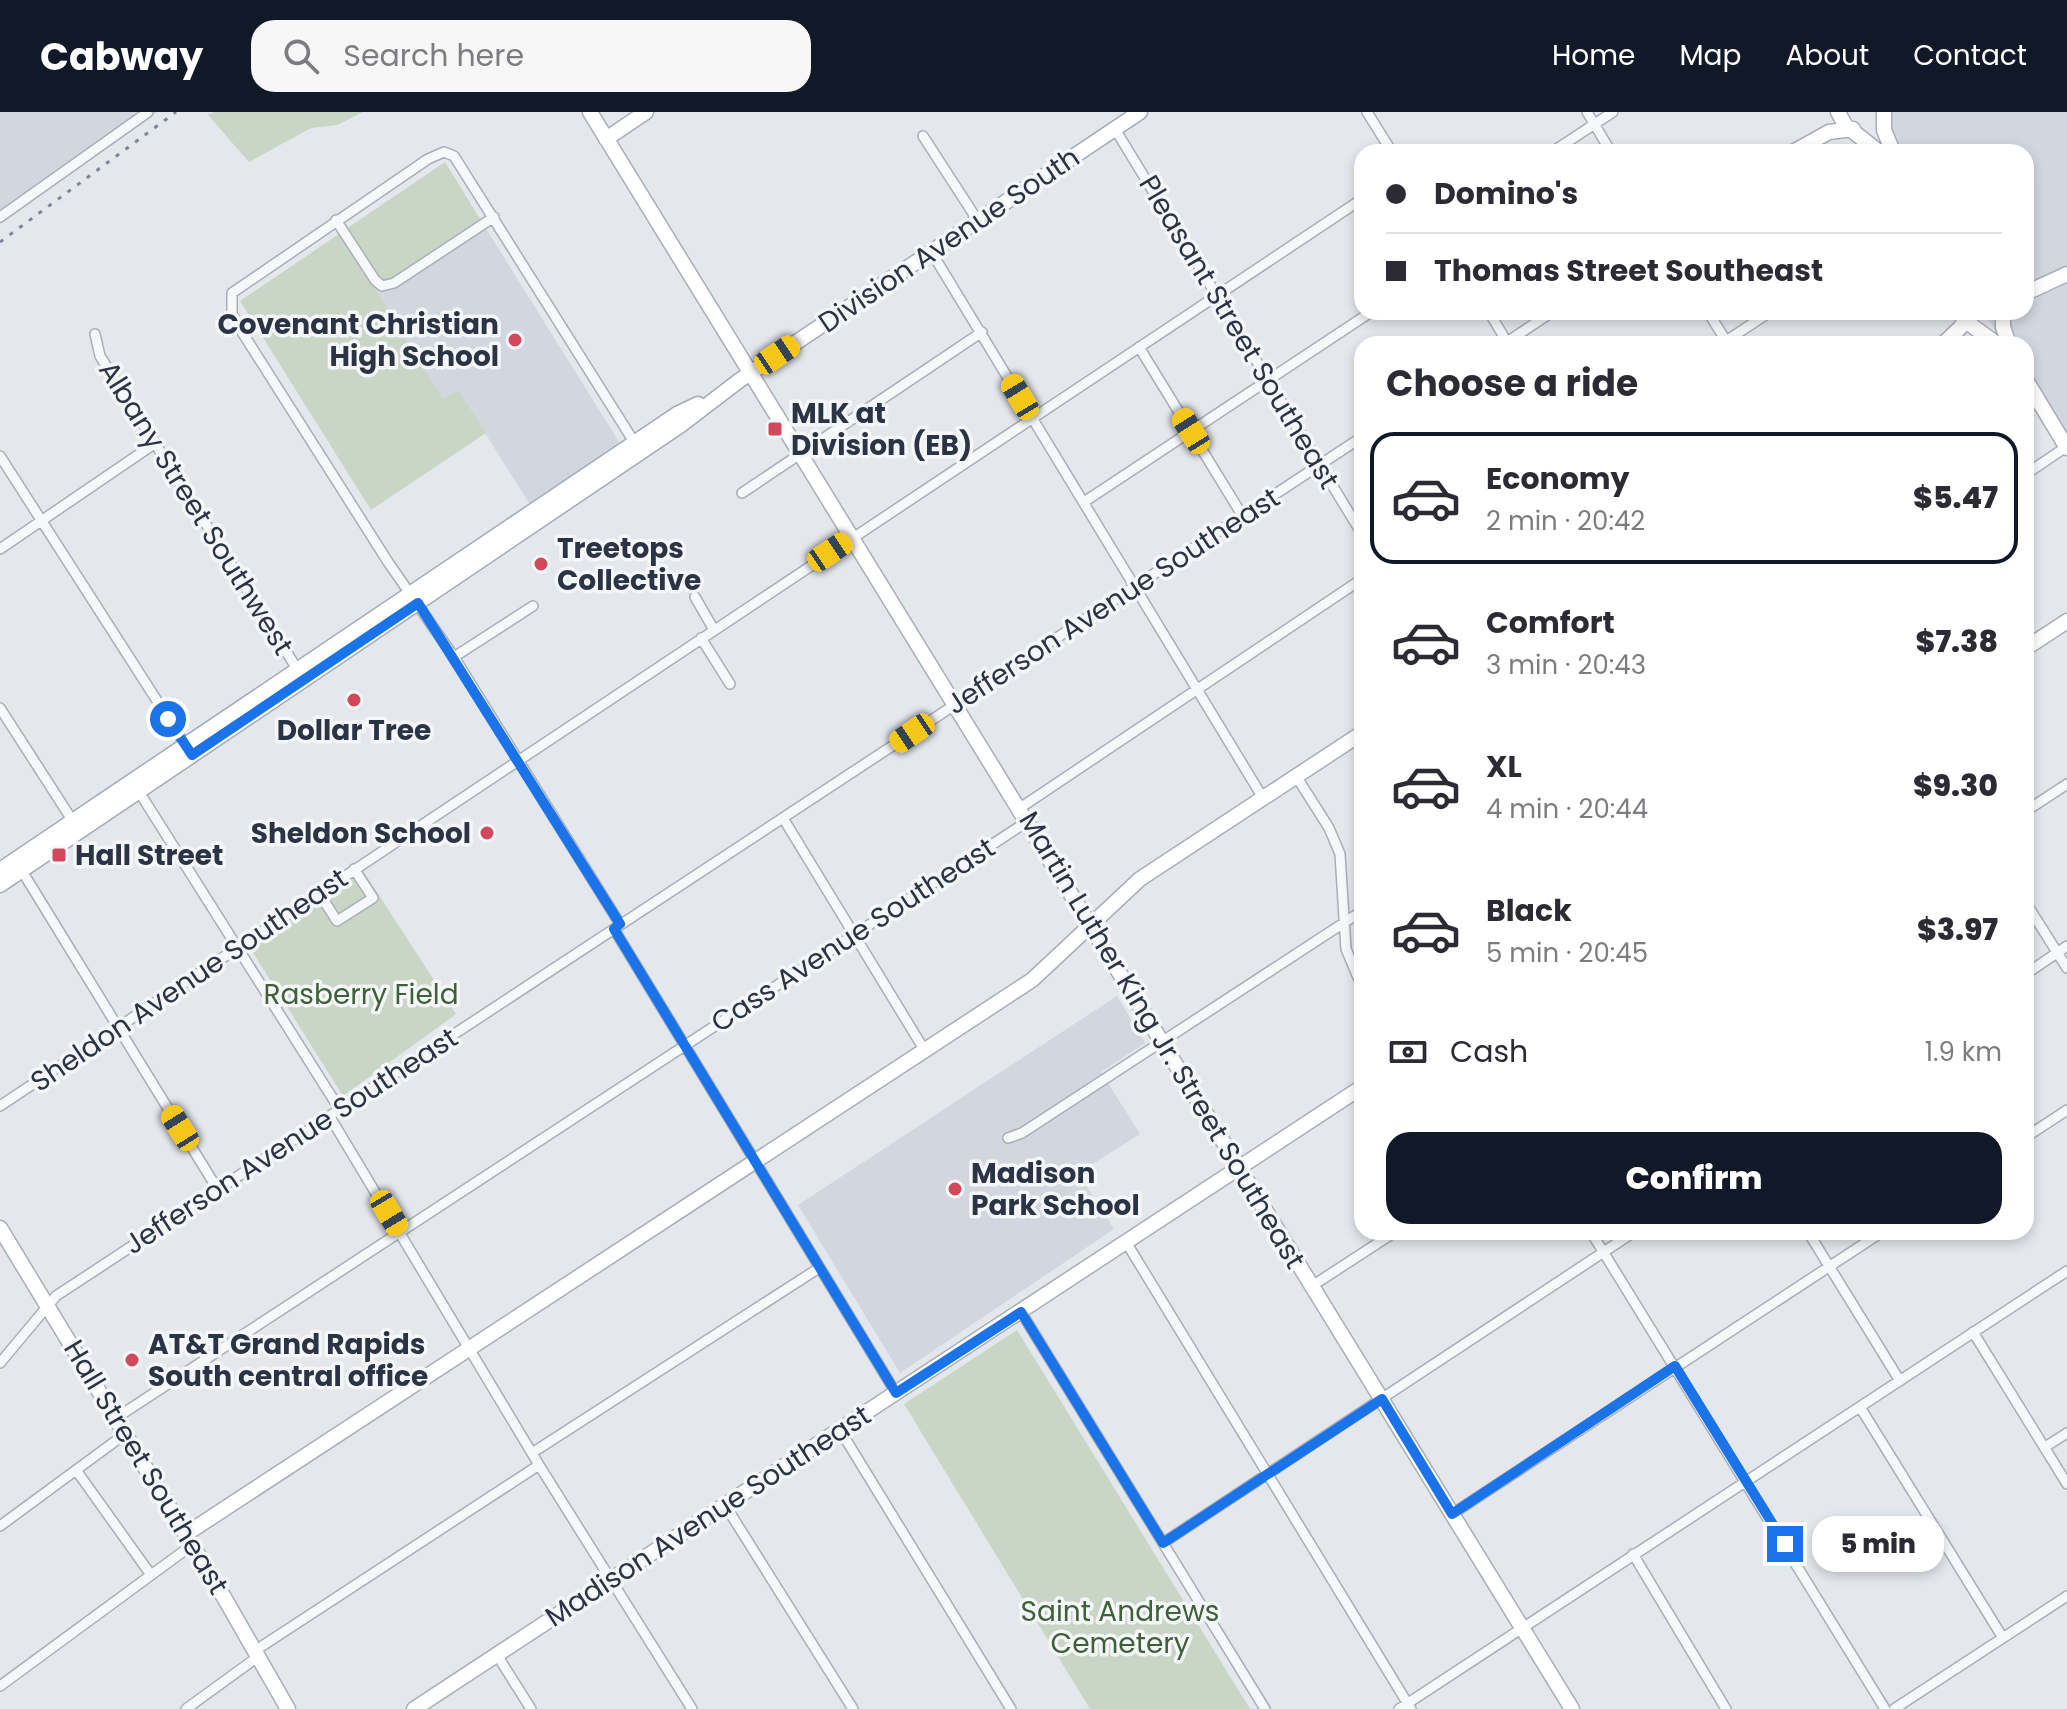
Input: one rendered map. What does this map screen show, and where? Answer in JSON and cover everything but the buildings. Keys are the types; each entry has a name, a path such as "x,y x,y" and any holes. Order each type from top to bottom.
{"main road":[{"name":"Martin Luther King Jr. Street Southeast","path":"590,112 802,452 1572,1709"},
{"path":"606,139 646,112"},
{"name":"Division Avenue South","path":"0,885 76,827 189,750 1140,112"},
{"path":"1803,144 1835,112 1842,122 1870,144"},
{"path":"1809,144 1834,131 1871,128 1883,112"},
{"path":"1883,112 1889,144"},
{"path":"2034,295 2067,274"},
{"path":"2034,290 2044,287"},
{"path":"1951,336 1964,320"},
{"path":"1970,320 1971,325 1986,336"},
{"path":"1974,336 1993,331 2001,320"},
{"path":"2034,393 2067,448"},
{"path":"2034,643 2067,621"},
{"path":"189,1540 469,1349 1032,980 1140,879 1354,738"},
{"name":"Division Avenue South","path":"0,870 76,827"},
{"name":"Madison Avenue Southeast","path":"414,1709 1354,1092"},
{"name":"Hall Street Southeast","path":"0,1228 258,1653 288,1709"}],"street":[{"path":"0,217 148,112"},
{"path":"1368,112 1387,144"},
{"path":"1587,112 1606,144"},
{"path":"1564,144 1613,112"},
{"name":"Pleasant Street Southeast","path":"1115,129 1354,521"},
{"path":"923,136 978,221"},
{"path":"638,448 461,164 444,152 428,159 236,289 230,301 232,314 242,332 454,657 896,1393"},
{"name":"Sheldon Avenue Southeast","path":"0,1106 1354,204"},
{"path":"336,220 382,286 394,283 494,217"},
{"path":"932,253 1263,798"},
{"path":"1084,502 1359,320"},
{"path":"1516,336 1540,320"},
{"path":"1737,336 1759,320"},
{"path":"742,493 982,332"},
{"name":"Albany Street Southwest","path":"95,334 100,356 300,675"},
{"path":"1139,347 1242,515"},
{"name":"Jefferson Avenue Southeast","path":"0,1363 48,1304 1354,442"},
{"path":"0,549 154,444"},
{"path":"2034,469 2067,448"},
{"path":"0,456 189,750"},
{"name":"Cass Avenue Southeast","path":"116,1418 855,934 1199,689 1354,584"},
{"path":"695,597 714,630"},
{"path":"454,657 533,606"},
{"path":"701,638 730,684"},
{"path":"0,708 76,827"},
{"path":"1296,776 1329,828 1340,854 1345,888 1342,924 1354,970"},
{"path":"2034,806 2067,784"},
{"path":"136,786 340,1110"},
{"path":"783,818 925,1051"},
{"path":"319,893 337,921 373,898 354,869"},
{"path":"22,871 218,1190"},
{"path":"1008,1138 1022,1133 1354,916"},
{"path":"2034,916 2067,968"},
{"path":"2034,969 2067,946"},
{"path":"2034,1132 2067,1110"},
{"path":"330,1117 539,1465 692,1709"},
{"path":"1312,1286 1383,1240"},
{"path":"1596,1240 1885,1709"},
{"path":"1163,1543 1622,1240"},
{"path":"1813,1240 1900,1381"},
{"path":"1452,1514 1870,1240"},
{"path":"1126,1242 1406,1707 1633,1554 2067,1271"},
{"path":"532,1453 819,1268"},
{"path":"1021,1312 1265,1709"},
{"path":"1973,1332 2067,1484"},
{"path":"1860,1407 2003,1638"},
{"path":"840,1430 1011,1709"},
{"path":"2045,1447 2067,1433"},
{"path":"0,1526 125,1434"},
{"path":"186,1709 258,1653 539,1465"},
{"path":"76,1470 151,1575"},
{"path":"725,1505 853,1709"},
{"path":"0,1686 151,1575 189,1540"},
{"path":"1633,1554 1726,1709"},
{"path":"1894,1709 2067,1596"},
{"path":"497,1655 531,1709"}],"shaded area":[{"path":"0,112 157,112 59,178 0,224"},
{"path":"1884,112 2067,112 2067,449 2034,395 2034,336 1998,336 1989,320 2034,320 2034,144 1893,144"},
{"path":"480,219 621,445 531,506 458,390 443,399 375,290"},
{"name":"Madison Park School","path":"1117,996 1145,1043 1101,1072 1140,1134 1078,1173 1114,1229 900,1373 798,1205"}],"green space":[{"path":"214,112 363,112 337,125 311,128 249,162 208,115"},
{"path":"445,162 480,219 376,291 443,399 458,390 486,433 371,510 240,301"},
{"name":"Rasberry Field","path":"360,866 456,1014 343,1096 247,943"},
{"name":"Saint Andrews Cemetery","path":"1017,1330 1250,1709 1090,1709 904,1404"}],"railway":[{"path":"0,242 176,112"}],"place":[{"name":"Covenant Christian High School","path":"515,340"},
{"name":"MLK at Division (EB)","path":"775,429"},
{"name":"Treetops Collective","path":"541,564"},
{"name":"Dollar Tree","path":"354,700"},
{"name":"Sheldon School","path":"487,833"},
{"name":"Hall Street","path":"59,855"},
{"name":"Madison Park School","path":"955,1189"},
{"name":"AT&T Grand Rapids South central office","path":"132,1360"}],"route":[{"path":"168,719 192,755 418,603 620,924 614,929 896,1393 1021,1312 1163,1543 1382,1399 1452,1514 1675,1366 1785,1544"}]}
